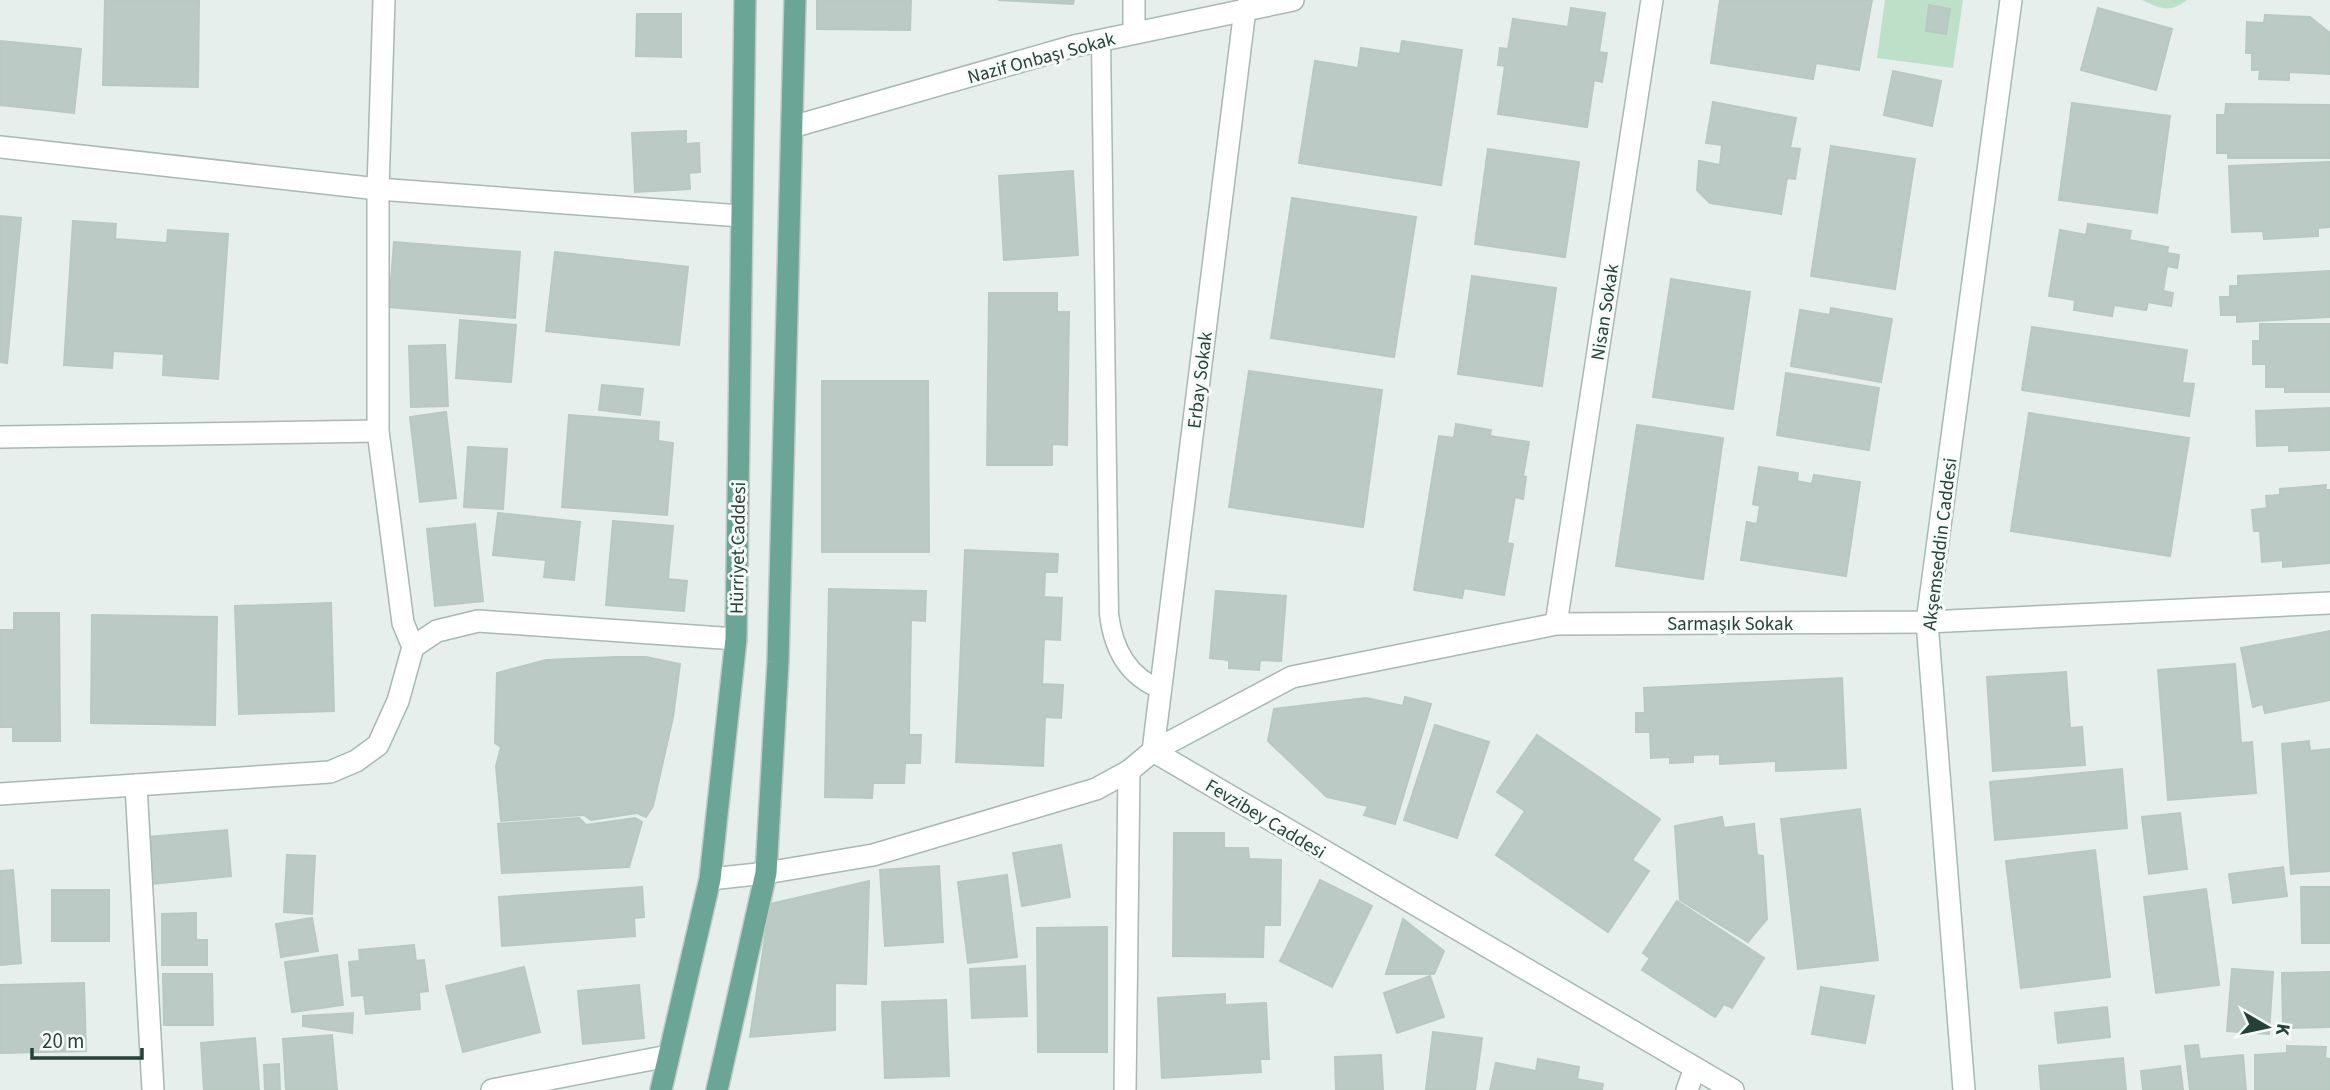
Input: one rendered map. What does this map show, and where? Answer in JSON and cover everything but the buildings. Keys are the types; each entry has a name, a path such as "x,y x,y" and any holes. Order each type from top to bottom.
{"main road":[{"name":"Hürriyet Caddesi","path":"661,1090 710,879 736,639 746,0"},
{"path":"717,1090 766,873 778,662 795,0"}],"street":[{"path":"0,793 330,772 356,761 378,745 398,701 412,647 403,622 378,431 377,189 384,0"},
{"path":"1134,0 1134,32"},
{"name":"Nazif Onbaşı Sokak","path":"792,127 1101,40 1293,0"},
{"name":"Nisan Sokak","path":"1556,624 1652,0"},
{"name":"Akşemseddin Caddesi","path":"1964,1090 1927,622 2011,0"},
{"name":"Erbay Sokak","path":"1153,751 1245,9"},
{"path":"0,147 377,189 741,215"},
{"path":"0,437 378,431"},
{"name":"Sarmaşık Sokak","path":"1153,751 1292,677 1556,624 1927,622 2330,603"},
{"path":"412,647 437,631 478,621 736,639"},
{"path":"710,879 766,873 873,855 1096,789 1129,771 1153,751"},
{"name":"Fevzibey Caddesi","path":"1153,751 1733,1090"},
{"path":"1125,1090 1129,771"},
{"path":"136,785 153,1090"},
{"path":"492,1090 668,1056"},
{"path":"1687,1090 1696,1068"}],"lane":[{"path":"1101,40 1109,614 1114,640 1125,663 1145,683 1160,689"}],"green space":[{"path":"1885,0 1963,0 1953,68 1877,58"},
{"path":"2142,0 2187,0 2176,7 2165,8"}]}
